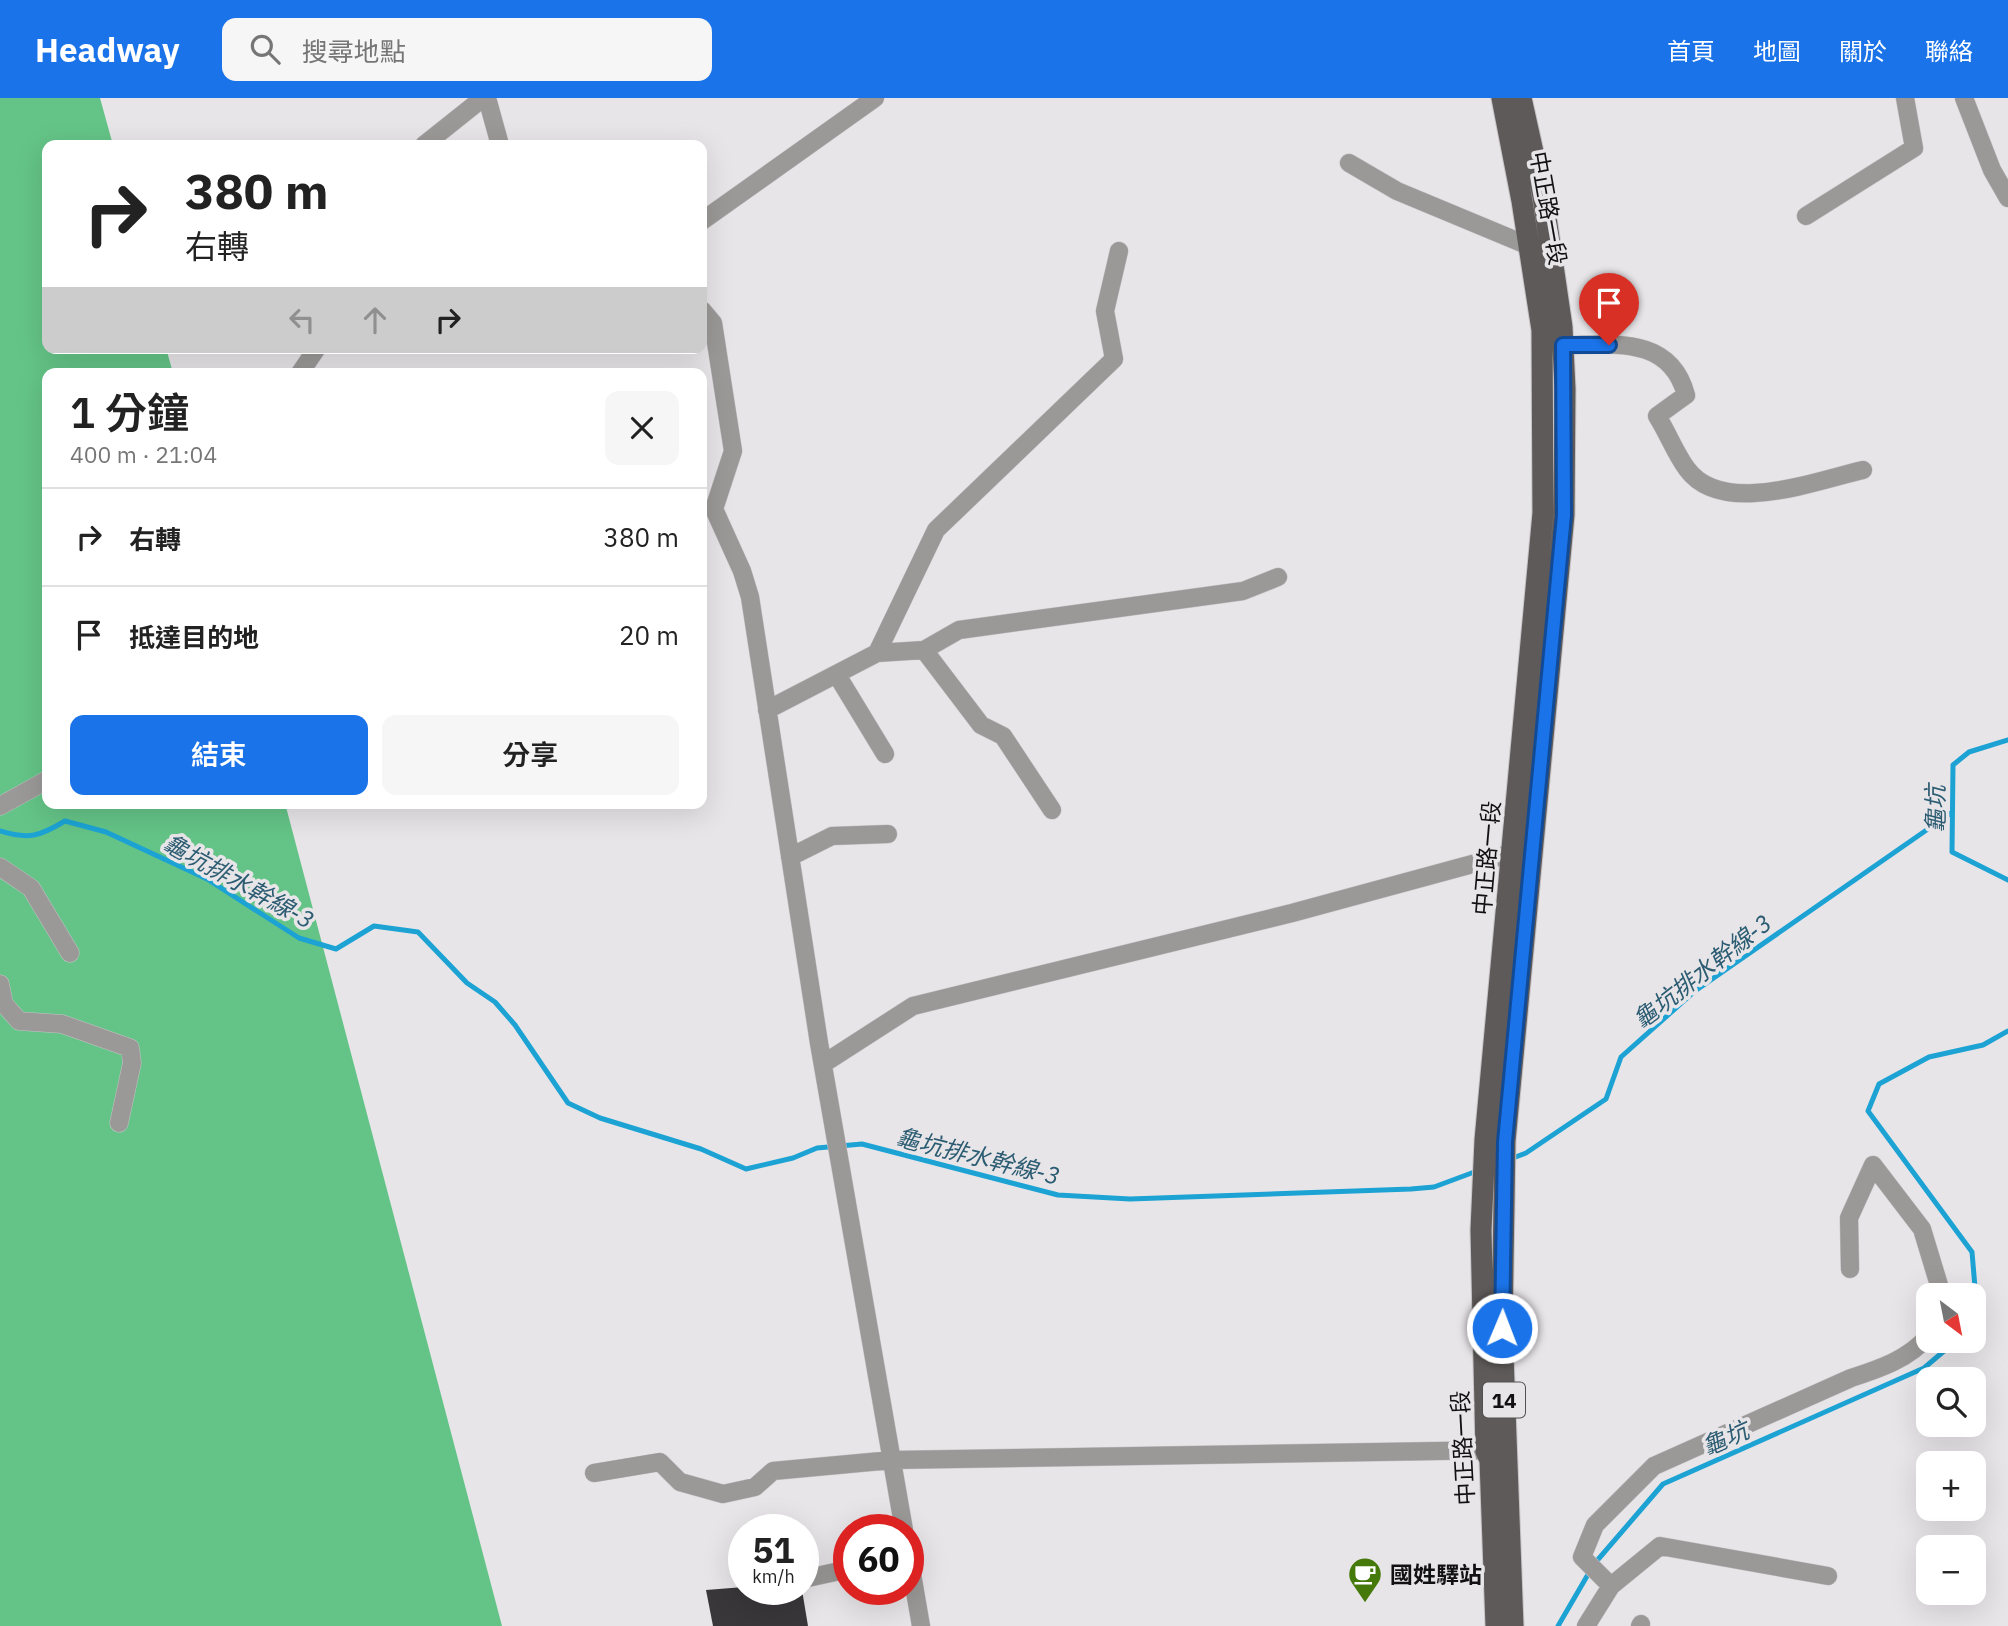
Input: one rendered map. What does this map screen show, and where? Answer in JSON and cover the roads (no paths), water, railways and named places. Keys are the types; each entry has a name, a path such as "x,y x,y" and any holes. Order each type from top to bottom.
{"main road":[{"name":"中正路一段","path":"1502,98 1542,330 1555,388"},
{"name":"中正路一段","path":"1496,1626 1490,1460 1496,1450 1502,1328 1505,1148 1543,513 1555,388 1563,345 1543,197 1521,98"},
{"name":"中正路一段","path":"1513,1626 1496,1450 1480,1230 1484,1156 1522,853"}],"lane":[{"path":"430,140 485,98 498,140"},
{"path":"707,217 875,98"},
{"path":"1806,216 1914,148 1905,98"},
{"path":"1964,98 1992,170 2008,198"},
{"path":"1349,163 1397,191 1529,246"},
{"path":"877,653 936,530 1114,359 1105,311 1119,251"},
{"path":"707,316 713,323 733,451 730,467 710,494 750,597 823,1064 901,1514"},
{"path":"1563,345 1631,344 1662,357 1681,376 1686,395 1657,416 1688,471 1720,492 1763,493 1863,470"},
{"path":"767,710 877,653 924,650 959,631 1243,591 1279,577"},
{"path":"924,650 981,725 1003,736 1052,810"},
{"path":"837,674 885,754"},
{"path":"0,806 42,783"},
{"path":"790,856 831,836 888,834"},
{"path":"823,1064 913,1006 1292,914 1522,853"},
{"path":"0,867 31,888 69,953"},
{"path":"0,984 4,1004 19,1021 62,1024 130,1048 132,1063 118,1123"},
{"path":"1850,1269 1849,1218 1872,1165 1922,1229 1938,1283"},
{"path":"1610,1586 1582,1557 1595,1525 1654,1466 1851,1378 1881,1368 1916,1349"},
{"path":"594,1473 660,1462 680,1482 723,1494 755,1487 774,1471 892,1460 1496,1450"},
{"path":"1586,1626 1610,1586 1660,1546 1828,1576"},
{"path":"917,1605 921,1626"}],"waterway":[{"name":"龜坑","path":"2008,740 1969,752 1953,765 1952,852 2008,880"},
{"name":"龜坑排水幹線-3","path":"1510,1159 1526,1153 1606,1099 1621,1057 1695,991 1951,813"},
{"name":"龜坑排水幹線-3","path":"0,831 34,835 65,821 106,832 207,879 299,938 336,949 374,926 418,932 467,983 495,1002 515,1025 568,1103 600,1118 701,1149 746,1169 793,1158 817,1148 862,1144 1058,1195 1130,1199 1411,1189 1434,1187 1477,1171"},
{"name":"龜坑","path":"1975,1283 1972,1252 1868,1111 1879,1084 1929,1057 1983,1045 2008,1031"},
{"name":"龜坑","path":"1595,1563 1663,1484 1924,1368 1942,1353"},
{"name":"龜坑","path":"1558,1626 1590,1571"}],"place":[{"name":"國姓驛站","path":"1365,1604"}]}
